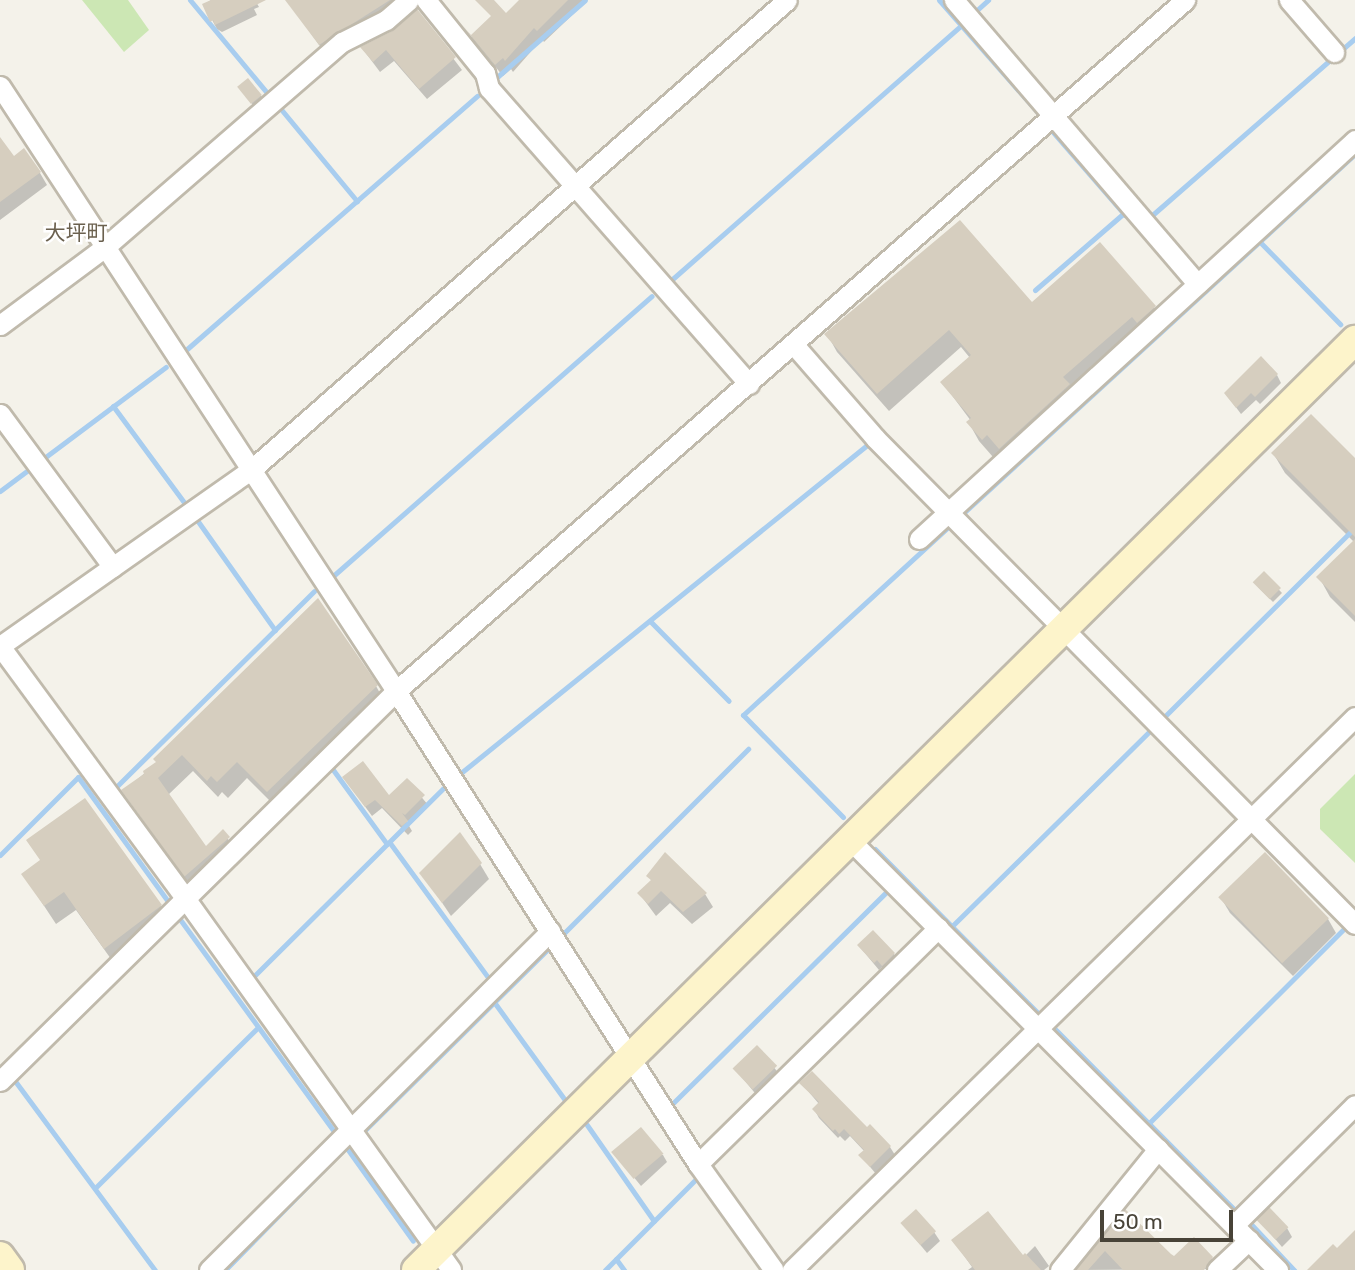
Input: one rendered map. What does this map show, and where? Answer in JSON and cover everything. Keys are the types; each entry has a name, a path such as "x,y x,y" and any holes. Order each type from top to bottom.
{"street":[{"path":"0,325 105,247 342,42 386,20 409,0"},
{"path":"426,0 485,73 489,88 749,384"},
{"path":"444,1260 185,898 0,646 252,469 787,0"},
{"path":"954,0 1198,284"},
{"path":"0,1081 396,691 1185,0"},
{"path":"1289,0 1334,52"},
{"path":"0,86 396,691 698,1164 774,1270"},
{"path":"919,539 954,517 1198,284 1355,139"},
{"path":"794,345 875,438 1355,924"},
{"path":"416,1270 444,1260 631,1058 1063,629 1353,347"},
{"path":"0,414 113,566"},
{"path":"792,1270 1355,717"},
{"path":"850,840 1278,1270"},
{"path":"698,1164 938,928"},
{"path":"209,1270 550,931"},
{"path":"1234,1225 1355,1105"},
{"path":"1060,1270 1158,1149"},
{"path":"1217,1270 1249,1240"},
{"path":"0,1256 10,1270"}],"green space":[{"path":"82,0 128,0 149,30 124,52"},
{"path":"1355,774 1355,863 1320,829 1320,809"}],"building":[{"path":"211,0 266,0 215,25 213,20 210,22 202,4"},
{"path":"285,0 390,0 319,45"},
{"path":"475,0 494,0 506,13 519,0 568,0 537,31 534,28 505,61 503,58 495,65 462,25 471,35 491,16"},
{"path":"417,9 456,57 419,89 386,50 373,62 360,47 392,31"},
{"path":"248,78 262,95 251,104 237,87"},
{"path":"0,137 14,156 24,148 41,172 0,202"},
{"path":"960,220 1032,302 1100,242 1156,306 1137,323 1132,317 1063,377 1070,384 999,449 987,435 982,440 966,422 971,418 940,382 971,355 949,330 877,394 824,334"},
{"path":"1261,356 1278,374 1255,397 1251,393 1236,408 1224,393"},
{"path":"1311,414 1355,458 1355,537 1271,453"},
{"path":"1355,539 1355,616 1316,577"},
{"path":"1264,571 1281,588 1270,599 1253,582"},
{"path":"318,598 378,685 267,792 237,762 217,782 211,776 207,781 182,755 158,778 206,846 223,829 230,837 184,877 121,790 144,774 143,771 156,762 153,759"},
{"path":"363,761 389,795 407,778 425,795 405,815 402,813 408,821 402,826 375,800 365,807 342,777"},
{"path":"85,798 162,905 104,949 64,892 44,906 21,874 40,860 26,840"},
{"path":"460,832 482,863 442,903 419,873"},
{"path":"665,852 707,893 683,912 661,891 648,904 637,893 651,880 646,876"},
{"path":"1265,852 1329,918 1282,963 1218,897"},
{"path":"873,930 895,953 882,966 877,960 874,963 857,945"},
{"path":"757,1045 777,1066 753,1089 733,1069"},
{"path":"812,1071 867,1127 870,1124 891,1146 870,1167 858,1155 864,1150 844,1129 839,1134 835,1129 833,1131 812,1109 819,1102 799,1083"},
{"path":"641,1127 663,1154 634,1179 611,1152"},
{"path":"1269,1207 1288,1227 1276,1240 1256,1220"},
{"path":"916,1209 936,1231 920,1245 900,1223"},
{"path":"1125,1209 1174,1256 1194,1237 1213,1257 1204,1270 1123,1270 1105,1251 1088,1270 1076,1270"},
{"path":"988,1211 1023,1255 1025,1253 1041,1270 975,1270 951,1240"},
{"path":"1355,1230 1355,1270 1307,1270 1333,1244 1337,1248"}],"waterway":[{"path":"190,0 268,94"},
{"path":"496,78 585,0"},
{"path":"939,0 1039,114"},
{"path":"977,10 988,0"},
{"path":"669,282 962,25"},
{"path":"1150,217 1355,38"},
{"path":"187,349 477,96"},
{"path":"280,108 357,201"},
{"path":"1053,132 1125,215"},
{"path":"843,817 743,715 1355,154"},
{"path":"1035,290 1124,213"},
{"path":"1260,242 1340,324"},
{"path":"333,576 652,296"},
{"path":"0,491 166,367"},
{"path":"113,406 186,505"},
{"path":"462,772 867,445"},
{"path":"197,520 275,630"},
{"path":"1164,717 1355,527"},
{"path":"117,786 314,591"},
{"path":"650,621 729,701"},
{"path":"948,930 1150,731"},
{"path":"563,934 748,749"},
{"path":"331,767 387,844"},
{"path":"0,855 78,777 170,904"},
{"path":"253,977 443,788"},
{"path":"390,843 490,980"},
{"path":"875,849 1040,1015"},
{"path":"673,1103 888,890"},
{"path":"179,918 335,1133"},
{"path":"1149,1123 1343,930"},
{"path":"361,1134 548,949"},
{"path":"494,1002 565,1100"},
{"path":"1052,1026 1234,1209"},
{"path":"95,1188 258,1027"},
{"path":"15,1081 155,1270"},
{"path":"587,1125 654,1221"},
{"path":"225,1270 346,1147 413,1241"},
{"path":"605,1270 697,1178"},
{"path":"1249,1222 1294,1270"},
{"path":"616,1259 624,1270"}],"district":[{"name":"大坪町","path":"76,233"}]}
